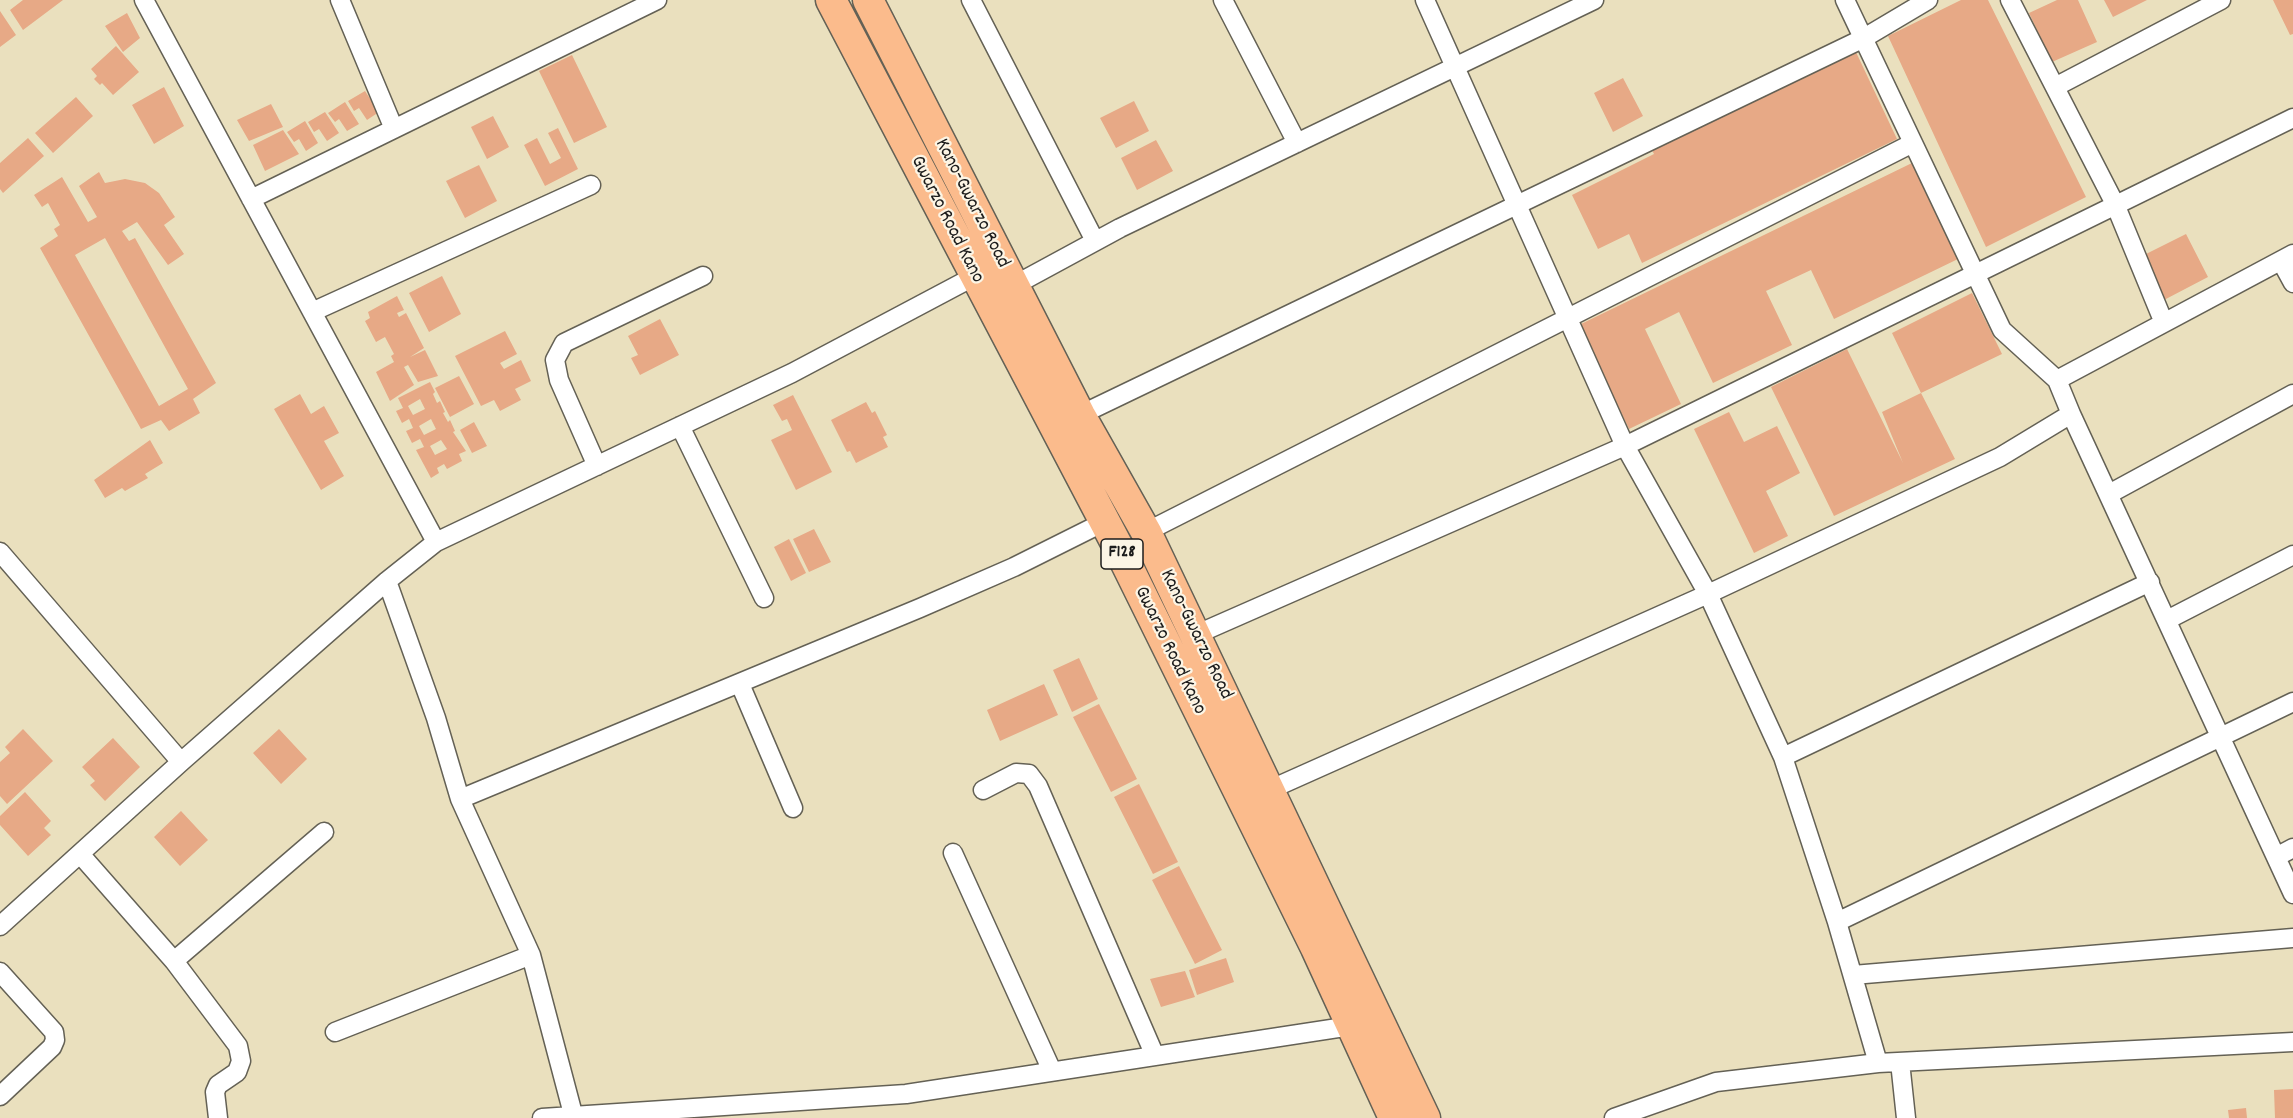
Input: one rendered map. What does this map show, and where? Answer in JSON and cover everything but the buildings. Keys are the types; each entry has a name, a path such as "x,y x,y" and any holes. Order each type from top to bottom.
{"main road":[{"name":"Gwarzo Road Kano","path":"831,0 1104,522 1316,948 1394,1118"},
{"name":"Kano-Gwarzo Road","path":"868,0 1080,415 1146,532 1425,1118"},
{"path":"892,117 918,101"}],"street":[{"path":"144,0 436,542"},
{"path":"340,0 394,129"},
{"path":"251,199 657,0"},
{"path":"971,0 1095,241"},
{"path":"1223,0 1297,142"},
{"path":"1425,0 1624,446 1708,594 1783,757 1838,922 1878,1063"},
{"path":"1013,286 1095,241 1594,0"},
{"path":"1845,0 2002,330 2057,380 2293,894"},
{"path":"1080,415 1864,38 1928,0"},
{"path":"2010,0 2115,204 2164,323"},
{"path":"2055,87 2221,0"},
{"path":"1195,635 1624,446 2293,118"},
{"path":"1146,532 1912,143"},
{"path":"312,312 591,185"},
{"path":"2057,380 2287,258 2293,283"},
{"path":"597,466 559,380 555,360 564,343 704,276"},
{"path":"0,926 181,762 387,581 436,542 792,373 975,276"},
{"path":"2109,494 2293,394"},
{"path":"1269,790 1708,594 2000,457 2071,414"},
{"path":"680,426 764,598"},
{"path":"460,799 740,684 1014,567 1104,522"},
{"path":"2167,620 2293,555"},
{"path":"3,563 181,762"},
{"path":"387,581 436,718 460,799 531,955 573,1114"},
{"path":"1783,757 2150,582"},
{"path":"740,684 793,808"},
{"path":"1838,922 2293,702"},
{"path":"983,790 1016,773 1029,774 1038,786 1155,1056"},
{"path":"174,961 324,832"},
{"path":"2276,856 2293,848"},
{"path":"953,853 1052,1071"},
{"path":"80,854 174,961 238,1046 241,1061 237,1072 219,1085 214,1092 218,1118"},
{"path":"1853,975 2293,938"},
{"path":"334,1032 531,955"},
{"path":"0,972 54,1032 55,1040 52,1047 0,1096"},
{"path":"542,1118 573,1114 685,1114 753,1111 906,1094 1351,1026"},
{"path":"1614,1118 1716,1082 1878,1063 2293,1042"},
{"path":"1900,1062 1906,1118"}]}
